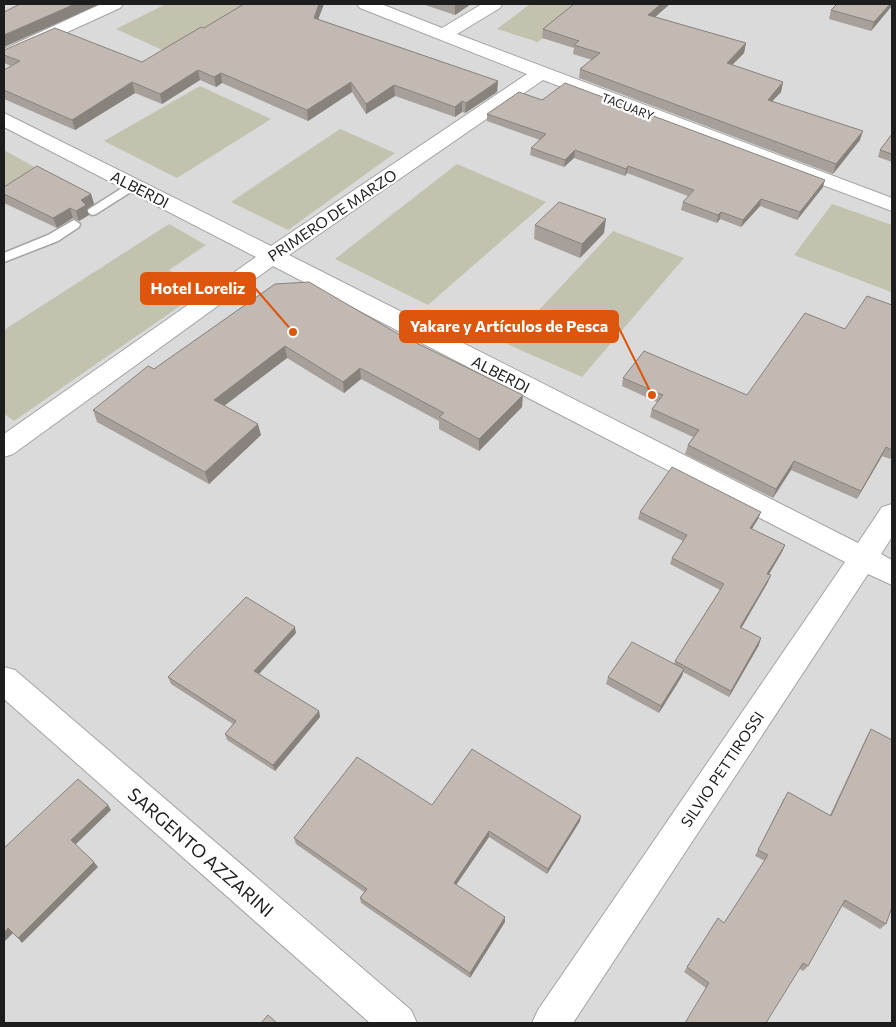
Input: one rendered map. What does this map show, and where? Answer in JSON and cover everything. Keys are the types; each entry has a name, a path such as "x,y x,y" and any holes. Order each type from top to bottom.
{"street":[{"path":"4,56 114,4"},
{"name":"TACUARY","path":"366,4 541,73 892,205"},
{"path":"444,34 494,4"},
{"name":"PRIMERO DE MARZO","path":"4,447 270,257 541,73"},
{"name":"ALBERDI","path":"4,119 270,257 892,573"},
{"name":"SILVIO PETTIROSSI","path":"551,1023 892,515"},
{"name":"SARGENTO AZZARINI","path":"4,680 398,1023"}],"lane":[{"path":"92,212 133,186"},
{"path":"4,258 53,238 74,224"}],"shaded area":[{"path":"4,4 892,4 892,1023 4,1023"},
{"path":"166,4 255,4 167,52 116,29"},
{"path":"530,4 619,4 571,15 538,42 497,29"},
{"path":"200,86 271,119 177,178 104,141"},
{"path":"340,129 395,153 288,230 231,202"},
{"path":"4,150 40,170 4,191"},
{"path":"457,164 546,202 428,305 335,259"},
{"path":"832,204 892,225 891,292 794,255"},
{"path":"169,224 206,245 169,270 203,290 14,421 4,414 4,330"},
{"path":"613,231 684,258 582,377 507,344"}],"building":[{"path":"20,4 75,4 4,35 4,12"},
{"path":"244,4 319,4 314,18 498,81 466,103 462,101 455,107 394,85 366,104 351,82 307,110 221,73 214,77 198,70 160,94 132,82 72,120 4,90 4,70 20,61 4,55 4,50 55,28 142,62"},
{"path":"574,4 661,4 648,15 746,43 727,63 783,82 768,100 863,131 836,164 580,69 600,53 574,45 579,41 543,29"},
{"path":"837,4 890,4 874,22 831,10"},
{"path":"565,83 825,180 800,212 761,199 743,220 721,212 718,215 683,202 694,190 628,166 626,169 575,150 565,160 531,148 546,134 487,114 519,92 542,100"},
{"path":"892,134 892,154 880,150"},
{"path":"37,166 91,194 81,200 86,205 76,211 70,208 53,218 4,194 4,187"},
{"path":"559,202 606,219 582,244 535,225"},
{"path":"309,282 400,335 523,395 479,439 439,417 444,413 360,368 343,382 285,346 214,400 258,424 205,472 93,410 148,366 154,369 275,284"},
{"path":"867,296 892,305 892,450 886,447 861,491 794,461 776,489 688,445 699,430 652,409 663,395 623,378 644,351 747,395 805,313 845,329"},
{"path":"672,467 761,512 750,528 785,545 767,574 771,575 740,627 761,638 731,691 675,661 724,584 672,558 687,535 640,512"},
{"path":"246,597 295,627 254,671 319,711 273,765 225,734 236,721 168,677"},
{"path":"632,642 684,669 661,706 608,677"},
{"path":"871,729 892,740 892,907 886,924 845,900 808,966 803,963 766,1023 685,1023 709,983 687,967 718,918 724,923 768,855 758,850 788,792 831,816"},
{"path":"472,749 581,816 548,869 489,831 454,883 505,917 470,973 360,898 367,889 294,838 357,757 432,805"},
{"path":"78,779 108,805 71,840 94,862 18,938 8,928 4,933 4,848"},
{"path":"268,1015 277,1023 261,1023"}],"place":[{"name":"Hotel Loreliz","path":"293,332"},
{"name":"Yakare y Artículos de Pesca","path":"652,395"}]}
